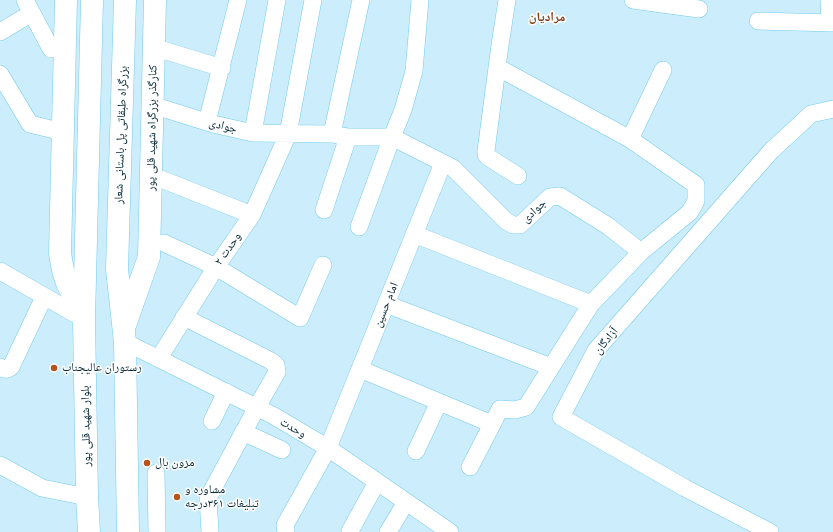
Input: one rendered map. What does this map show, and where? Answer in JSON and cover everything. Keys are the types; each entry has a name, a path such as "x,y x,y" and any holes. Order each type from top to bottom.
{"main road":[{"path":"66,0 60,252 63,274 69,289 84,314"},
{"name":"بلوار شهید قلی پور","path":"89,532 84,314 92,0"},
{"name":"بزرگراه طبقاتی پل باستانی شعار","path":"125,0 117,269 125,335"},
{"name":"کنارگذر بزرگراه شهید قلی پور","path":"125,335 156,250 152,105 155,0"},
{"path":"125,335 128,532"}],"street":[{"path":"207,122 222,68 238,0"},
{"path":"253,133 277,0"},
{"name":"وحدت ۲","path":"158,358 216,267 252,215 288,134 313,0"},
{"path":"324,210 340,136 361,0"},
{"path":"359,227 403,110 414,71 420,0"},
{"path":"507,0 486,155 518,176"},
{"path":"633,0 699,9"},
{"path":"758,21 831,23 829,0"},
{"path":"0,32 29,7 51,49"},
{"path":"163,50 222,68"},
{"path":"470,467 500,409 515,410 526,407 591,304 641,252 690,212 696,201 696,185 630,139 497,67"},
{"path":"630,139 663,70"},
{"path":"0,74 30,124 63,132"},
{"name":"جوادی","path":"152,105 207,122 253,133 392,137 453,168 506,222 513,225 520,225 550,196 560,196 608,226 641,252"},
{"name":"آزادگان","path":"770,532 685,488 561,417 596,350 766,157 811,114 833,109"},
{"name":"امام حسین","path":"286,532 285,526 328,448 443,163"},
{"path":"161,180 252,215"},
{"path":"414,234 591,304"},
{"path":"156,250 216,267 300,318 323,265"},
{"path":"0,271 44,297 84,314"},
{"path":"0,367 8,369 11,367 44,297"},
{"path":"386,304 551,367"},
{"path":"184,317 271,361 276,365 277,372 208,498 210,532"},
{"name":"وحدت","path":"125,335 158,358 257,407 328,448 450,532"},
{"path":"360,369 492,424"},
{"path":"212,421 226,392"},
{"path":"416,451 439,402"},
{"path":"243,432 282,450"},
{"path":"0,465 42,488 87,497"},
{"path":"156,473 157,532"},
{"path":"350,531 377,482"},
{"path":"388,532 406,502"}],"place":[{"name":"رستوران عالیجناب","path":"54,368"},
{"name":"مزون بال","path":"147,463"},
{"name":"مشاوره و تبلیغات ۳۶۱درجه","path":"177,497"}],"district":[{"name":"مرادیان","path":"547,17"}]}
